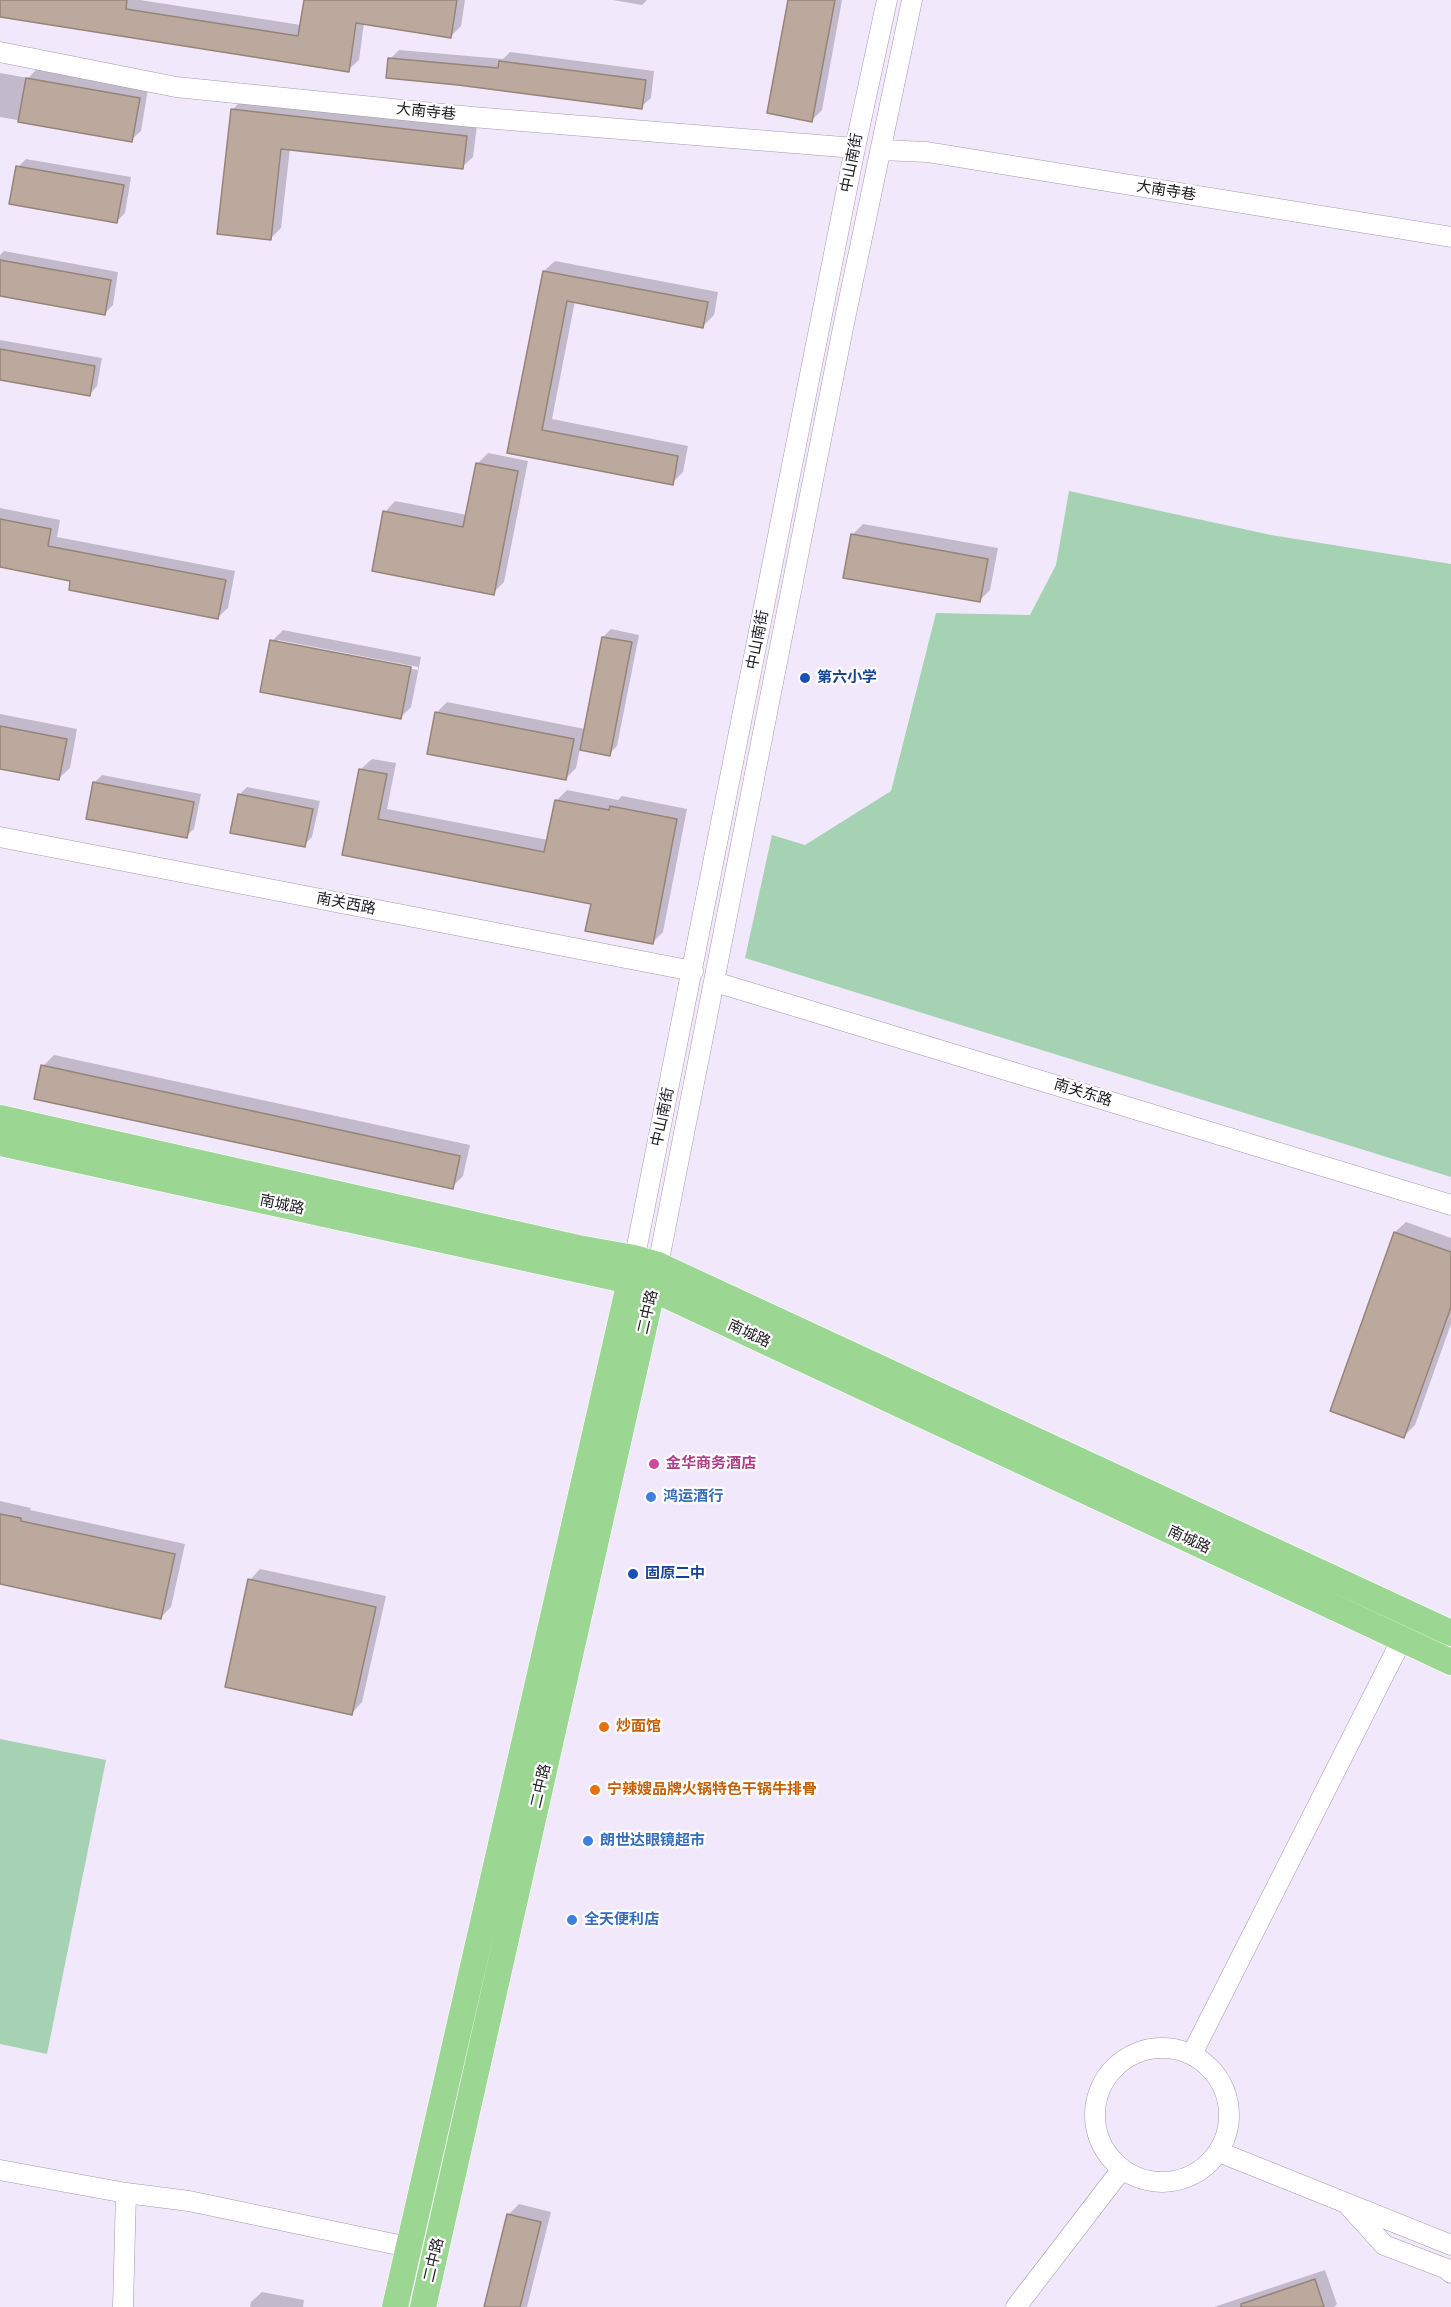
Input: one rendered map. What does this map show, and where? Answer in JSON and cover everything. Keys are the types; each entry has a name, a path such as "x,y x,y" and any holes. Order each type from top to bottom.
{"main road":[{"name":"南城路","path":"0,1119 578,1248 644,1273 1451,1633"},
{"name":"南城路","path":"0,1143 644,1273 1451,1662"},
{"name":"二中路","path":"395,2307 644,1273"},
{"name":"二中路","path":"423,2307 644,1273"}],"street":[{"name":"中山南街","path":"644,1273 693,971 855,148 887,0"},
{"name":"中山南街","path":"644,1273 715,982 843,328 912,0"},
{"name":"大南寺巷","path":"0,52 176,87 472,117 855,148"},
{"name":"大南寺巷","path":"881,150 927,152 1451,237"},
{"name":"南关西路","path":"0,837 693,971"},
{"name":"南关东路","path":"715,982 1451,1205"},
{"path":"1192,2054 1402,1639 1418,1618"},
{"path":"1148,2048 1171,2048 1192,2054 1211,2067 1224,2086 1230,2108 1228,2131 1219,2152 1204,2168 1185,2178 1163,2182 1141,2179 1122,2169 1106,2153 1097,2133 1094,2111 1099,2090 1111,2070 1128,2056 1148,2048"},
{"path":"1219,2152 1451,2246"},
{"path":"1016,2307 1122,2169"},
{"path":"0,2170 126,2193 189,2201 408,2247"},
{"path":"123,2307 126,2193"},
{"path":"1344,2201 1384,2245 1447,2269 1451,2273"}],"green space":[{"path":"1069,491 1271,535 1451,564 1451,1177 745,958 772,835 805,845 891,791 936,613 1030,615 1056,565"},
{"path":"0,1739 106,1760 47,2054 0,2044"}],"building":[{"path":"0,0 127,0 126,9 298,36 304,0 457,0 451,38 356,23 349,72 0,17"},
{"path":"788,0 835,0 812,122 767,113"},
{"path":"388,58 498,68 499,61 646,80 642,109 386,78"},
{"path":"26,78 140,98 132,142 18,122"},
{"path":"231,109 467,136 463,169 281,149 271,240 217,234"},
{"path":"16,166 124,185 117,223 9,204"},
{"path":"0,260 111,280 105,315 0,296"},
{"path":"543,271 708,302 703,328 567,301 542,430 678,456 673,485 507,453"},
{"path":"0,349 95,366 90,396 0,380"},
{"path":"476,463 518,471 494,595 372,571 383,511 463,527"},
{"path":"0,519 51,529 48,546 226,580 218,619 69,590 70,581 0,567"},
{"path":"851,534 988,559 980,602 843,578"},
{"path":"602,637 632,642 610,756 580,750"},
{"path":"270,640 411,667 401,719 260,692"},
{"path":"435,712 574,739 566,780 427,754"},
{"path":"0,726 67,739 59,780 0,769"},
{"path":"359,769 387,774 378,819 544,852 555,800 609,810 610,806 677,819 653,944 585,931 591,904 342,855"},
{"path":"93,782 194,802 187,838 86,819"},
{"path":"238,794 313,809 305,847 230,833"},
{"path":"41,1065 460,1156 453,1189 34,1099"},
{"path":"1394,1232 1451,1252 1451,1307 1404,1438 1330,1411"},
{"path":"0,1514 21,1518 21,1521 175,1554 161,1619 0,1584"},
{"path":"248,1579 376,1607 352,1715 225,1687"},
{"path":"507,2214 541,2222 520,2307 484,2307"},
{"path":"1315,2279 1324,2307 1241,2307 1241,2304"}],"place":[{"name":"第六小学","path":"805,678"},
{"name":"金华商务酒店","path":"654,1464"},
{"name":"鸿运酒行","path":"651,1497"},
{"name":"固原二中","path":"633,1574"},
{"name":"炒面馆","path":"604,1727"},
{"name":"宁辣嫂品牌火锅特色干锅牛排骨","path":"595,1790"},
{"name":"朗世达眼镜超市","path":"588,1841"},
{"name":"全天便利店","path":"572,1920"}]}
